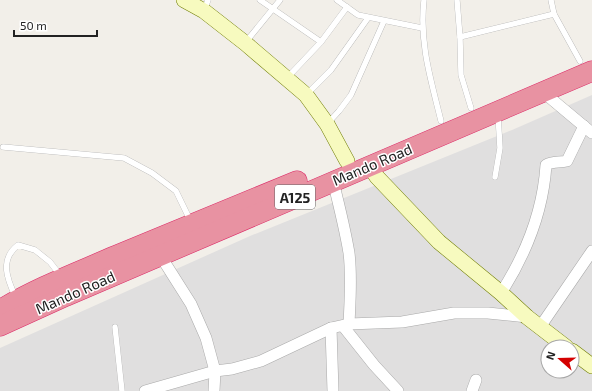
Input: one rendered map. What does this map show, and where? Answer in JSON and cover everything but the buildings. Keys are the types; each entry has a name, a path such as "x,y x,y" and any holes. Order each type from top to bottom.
{"highway":[{"name":"Mando Road","path":"0,326 160,255 543,92 588,63"},
{"name":"Mando Road","path":"0,310 17,300 63,278 347,161 470,108 588,63"}],"street":[{"path":"184,0 206,5 245,43 306,95 327,124 347,161"},
{"path":"501,293 516,270 535,223 539,211 546,165 553,162 560,163 567,161 588,130 543,92"},
{"path":"369,165 377,177 439,242 501,293 527,317 556,339"},
{"path":"333,181 343,221 349,254 351,287 346,325 374,365 398,391"},
{"path":"540,327 592,251"},
{"path":"160,255 191,304 206,338 215,371 214,391"},
{"path":"145,391 215,371 232,369 261,361 331,328 346,325 402,322 454,313 488,313 527,317"},
{"path":"331,328 334,391"},
{"path":"580,357 592,366"},
{"path":"472,391 476,380"}],"lane":[{"path":"260,0 320,42"},
{"path":"245,43 280,0"},
{"path":"337,0 358,15 422,28"},
{"path":"424,0 422,28 425,56 441,121"},
{"path":"456,0 460,37 461,75 470,108"},
{"path":"550,0 554,14 588,63"},
{"path":"287,79 320,42 347,7"},
{"path":"460,37 554,14"},
{"path":"306,95 331,70 368,18"},
{"path":"327,124 351,95 384,21"},
{"path":"495,177 500,148 498,111"},
{"path":"3,147 124,158 152,173 176,191 192,224"},
{"path":"17,300 2,270 3,259 9,250 18,245 35,250 50,262 63,278"},
{"path":"115,327 122,391"}],"shaded area":[{"path":"592,95 592,391 0,391 0,348 250,236 512,130"}]}
